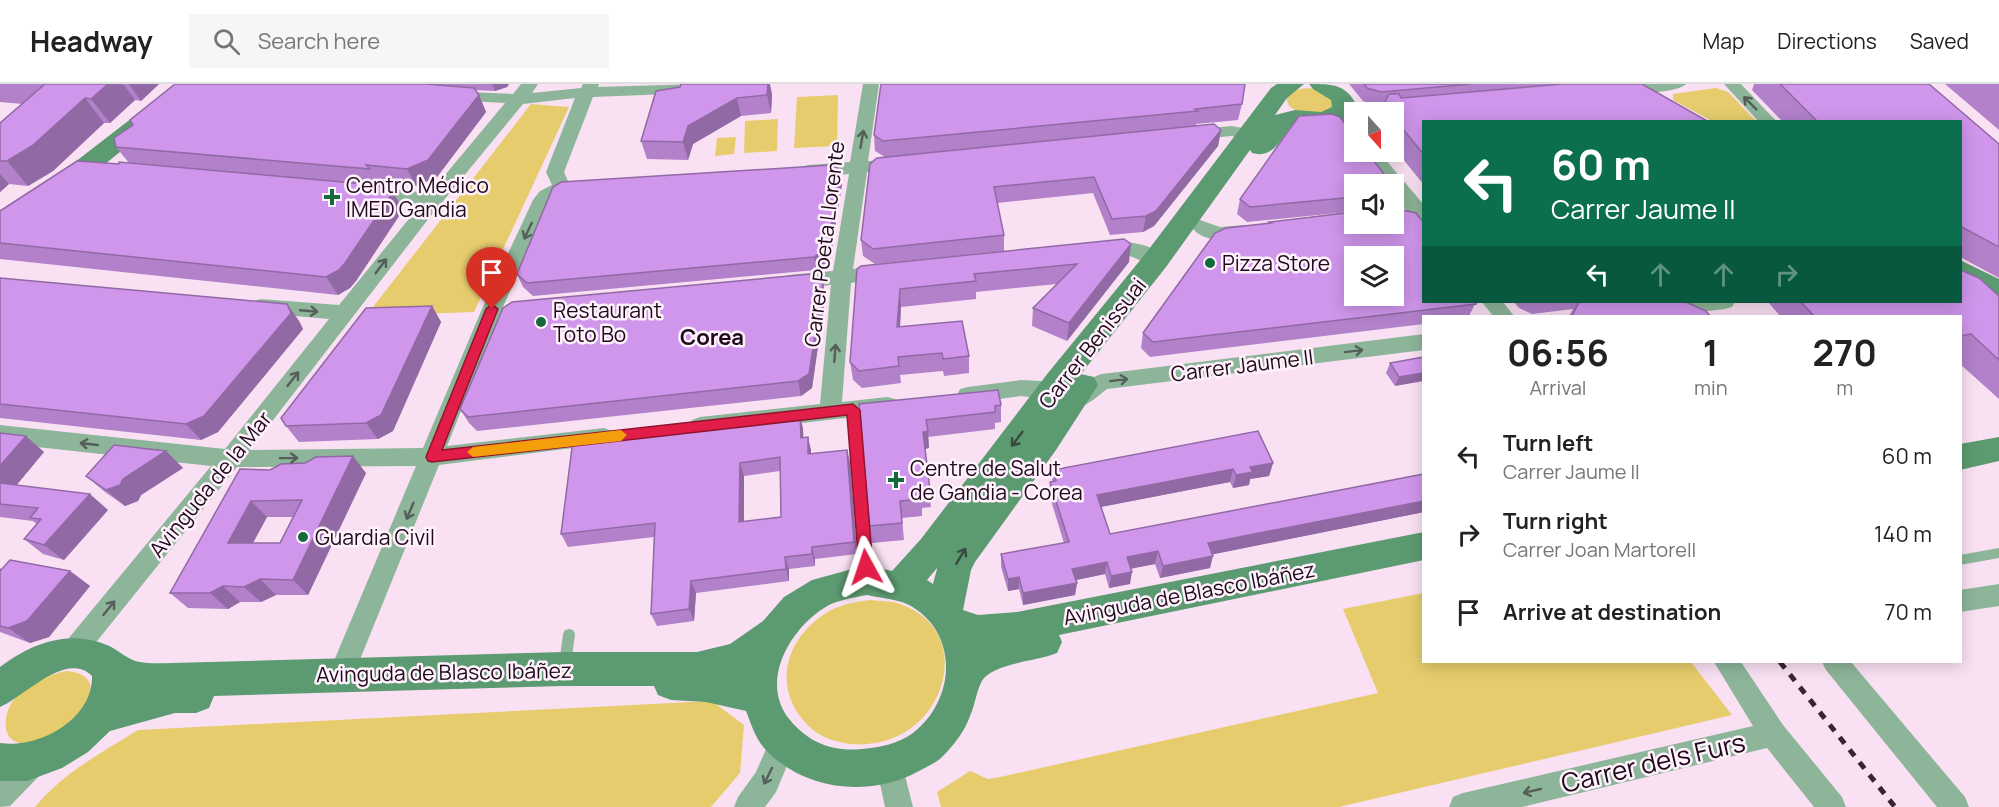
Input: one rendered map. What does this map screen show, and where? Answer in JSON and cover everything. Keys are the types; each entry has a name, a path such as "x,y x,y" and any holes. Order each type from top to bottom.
{"main road":[{"path":"0,225 84,168 191,84"},
{"path":"1321,84 1341,96 1344,104"},
{"path":"1626,88 1663,107"},
{"path":"1288,94 1324,120 1344,118"},
{"name":"Carrer Benissuai","path":"950,618 954,569 1060,399 1156,260 1249,134 1288,94"},
{"name":"Carrer Benissuai","path":"901,585 1060,399 1200,226 1283,120 1288,94"},
{"path":"1962,270 1999,291"},
{"path":"1962,282 1999,303"},
{"path":"1962,442 1999,435"},
{"path":"1962,457 1999,449"},
{"name":"Avinguda de Blasco Ibáñez","path":"950,618 978,631 1017,628 1422,546"},
{"name":"Avinguda de Blasco Ibáñez","path":"967,669 992,654 1022,647 1422,567"},
{"path":"867,580 901,585 923,594 950,618 964,645 967,669 961,699 945,727 921,749 890,765 861,770 832,767 805,758 783,742 769,723 761,700 759,677 764,654 774,633 790,613 811,597 834,587 867,580"},
{"name":"Avinguda de Blasco Ibáñez","path":"72,653 93,656 107,666 138,679 564,669 698,669 739,658 774,633"},
{"path":"0,690 15,663 72,653"},
{"path":"17,762 71,743 99,716 111,688 111,676 107,666"},
{"name":"Avinguda de Blasco Ibáñez","path":"99,716 175,696 460,688 695,683 761,700"}],"street":[{"name":"Carrer Poeta Llorente","path":"830,411 842,277 871,84"},
{"path":"1626,88 1678,84"},
{"path":"1732,84 1767,120"},
{"path":"434,94 589,88 711,87"},
{"path":"562,187 555,172 577,112 589,88"},
{"name":"Avinguda de la Mar","path":"72,653 231,458 434,199 524,91"},
{"path":"1172,137 1231,131 1249,134"},
{"path":"786,172 915,162"},
{"path":"1378,162 1422,215"},
{"path":"84,168 115,171"},
{"path":"341,675 492,309 542,200 550,192 562,187 597,184"},
{"path":"351,192 434,199"},
{"path":"1404,216 1422,215"},
{"path":"1200,226 1218,234 1268,229"},
{"path":"1079,252 1126,247 1137,249 1156,260"},
{"path":"772,283 901,271"},
{"path":"1493,303 1503,315"},
{"path":"1619,315 1717,303"},
{"path":"247,305 346,313"},
{"path":"492,309 515,307"},
{"name":"Carrer Jaume II","path":"1060,399 1101,382 1422,342"},
{"path":"947,398 1039,388 1060,399"},
{"path":"678,429 912,402"},
{"path":"0,434 231,458 432,457 619,435"},
{"path":"1962,601 1999,595"},
{"path":"1728,663 1773,734 1832,807"},
{"path":"1836,663 1954,807"},
{"name":"Carrer dels Furs","path":"1463,807 1773,734"},
{"path":"748,807 766,782 783,742"},
{"path":"0,796 17,762"},
{"path":"890,765 899,807"}],"lane":[{"path":"853,410 867,580"},
{"path":"1962,560 1999,553"},
{"path":"564,669 569,634"}],"shaded area":[{"path":"1716,88 1728,92 1755,120 1710,120 1673,100 1673,94"},
{"path":"1315,89 1331,97 1333,106 1326,113 1301,112 1290,107 1287,96 1294,90"},
{"path":"838,95 837,146 794,148 797,97"},
{"path":"531,104 569,107 474,312 366,316"},
{"path":"778,119 777,151 744,153 745,121"},
{"path":"736,137 734,154 715,156 717,138"},
{"path":"1422,593 1422,663 1692,663 1732,715 1339,807 941,807 937,792 970,771 988,779 1000,777 1378,693 1343,609"},
{"path":"870,600 893,602 921,615 938,635 945,659 942,685 930,709 910,729 883,741 850,744 820,735 800,715 791,700 787,685 787,670 798,640 823,615 852,603"},
{"path":"66,671 80,674 88,680 91,689 89,698 76,718 55,734 31,742 13,741 6,728 11,703 33,684 53,674"},
{"path":"712,701 744,725 740,773 711,807 35,807 70,774 138,730"}],"building":[{"path":"45,84 108,84 91,99 85,98 32,146 7,161 0,161 0,123"},
{"path":"175,84 426,84 474,88 479,95 428,160 407,169 366,165 370,169 116,147 114,138 133,125 130,120"},
{"path":"681,84 768,84 767,95 737,98 688,126 683,142 641,141 656,91 680,87"},
{"path":"881,84 1245,84 1242,104 1195,109 1198,111 883,141 874,135"},
{"path":"1364,84 1471,84 1381,92 1367,88"},
{"path":"1562,84 1642,84 1705,120 1422,120 1422,153 1404,130 1404,102 1385,102 1389,94 1399,94 1401,98"},
{"path":"1780,84 1929,84 1999,144 1999,247 1962,227 1962,120 1816,120"},
{"path":"1332,114 1340,117 1344,122 1344,162 1375,162 1384,174 1344,174 1344,198 1250,207 1240,199 1299,116"},
{"path":"1214,124 1221,130 1156,211 1146,216 1112,219 1094,177 994,187 1004,235 873,249 861,240 870,164 877,158"},
{"path":"77,161 119,164 119,162 387,186 393,192 345,263 339,270 326,277 0,243 0,211"},
{"path":"832,165 840,170 828,247 814,257 527,283 517,274 553,187 561,182"},
{"path":"1404,210 1416,213 1422,220 1422,303 1476,304 1153,342 1143,333 1215,233 1226,228 1271,223 1269,222 1344,213 1344,234 1404,234"},
{"path":"1124,239 1131,244 1069,323 1033,308 1077,264 974,274 976,281 900,289 897,327 962,321 969,356 943,359 942,353 898,357 899,366 859,371 850,362 857,269 861,266"},
{"path":"1963,271 1979,278 1999,296 1999,360 1971,334 1962,336 1962,315 1813,315 1802,303 1962,303"},
{"path":"811,274 823,282 809,374 798,381 468,417 460,409 503,308 512,302"},
{"path":"0,278 287,304 291,313 204,416 186,424 0,404"},
{"path":"1578,303 1688,303 1706,311 1709,315 1572,315"},
{"path":"432,306 381,415 366,423 286,426 281,418 366,308"},
{"path":"1422,357 1422,373 1399,377 1390,363"},
{"name":"Centre de Salut de Gandia - Corea","path":"998,390 1001,405 995,406 995,412 926,420 928,431 923,432 930,490 920,492 921,499 900,501 902,523 869,526 859,404"},
{"path":"800,415 801,438 808,437 808,454 847,450 854,542 812,547 812,554 785,557 786,569 691,581 689,609 651,614 655,523 561,534 573,440","holes":["780,457 781,517 739,522 740,463"]},
{"path":"1258,431 1273,463 1250,467 1253,472 1236,475 1233,469 1097,495 1110,534 1422,474 1422,501 1208,543 1213,556 1163,566 1158,551 1127,557 1132,572 1111,576 1107,562 1072,569 1077,583 1023,593 1019,577 1008,579 1001,554 1069,542 1050,482 1056,481 1053,470"},
{"path":"0,433 26,436 0,466"},
{"path":"114,445 166,451 123,479 120,485 106,490 86,476"},
{"path":"353,456 293,580 260,579 244,587 223,586 210,593 170,593 240,469 270,470 281,464 305,463 316,457","holes":["302,500 280,543 228,543 251,501"]},
{"path":"0,483 90,494 44,545 24,539 41,519 30,518 38,508 0,504"},
{"path":"10,560 70,571 27,621 8,628 0,626 0,569"}],"railway":[{"path":"1781,663 1895,807"}],"slow traffic":[{"path":"473,452 621,435"}],"place":[{"name":"Centro Médico IMED Gandia","path":"332,197"},
{"name":"Pizza Store","path":"1210,263"},
{"name":"Restaurant Toto Bo","path":"541,322"},
{"name":"Centre de Salut de Gandia - Corea","path":"896,480"},
{"name":"Guardia Civil","path":"303,537"}],"district":[{"name":"Corea","path":"712,337"}],"route":[{"path":"492,309 432,457 853,410 866,567"}]}
